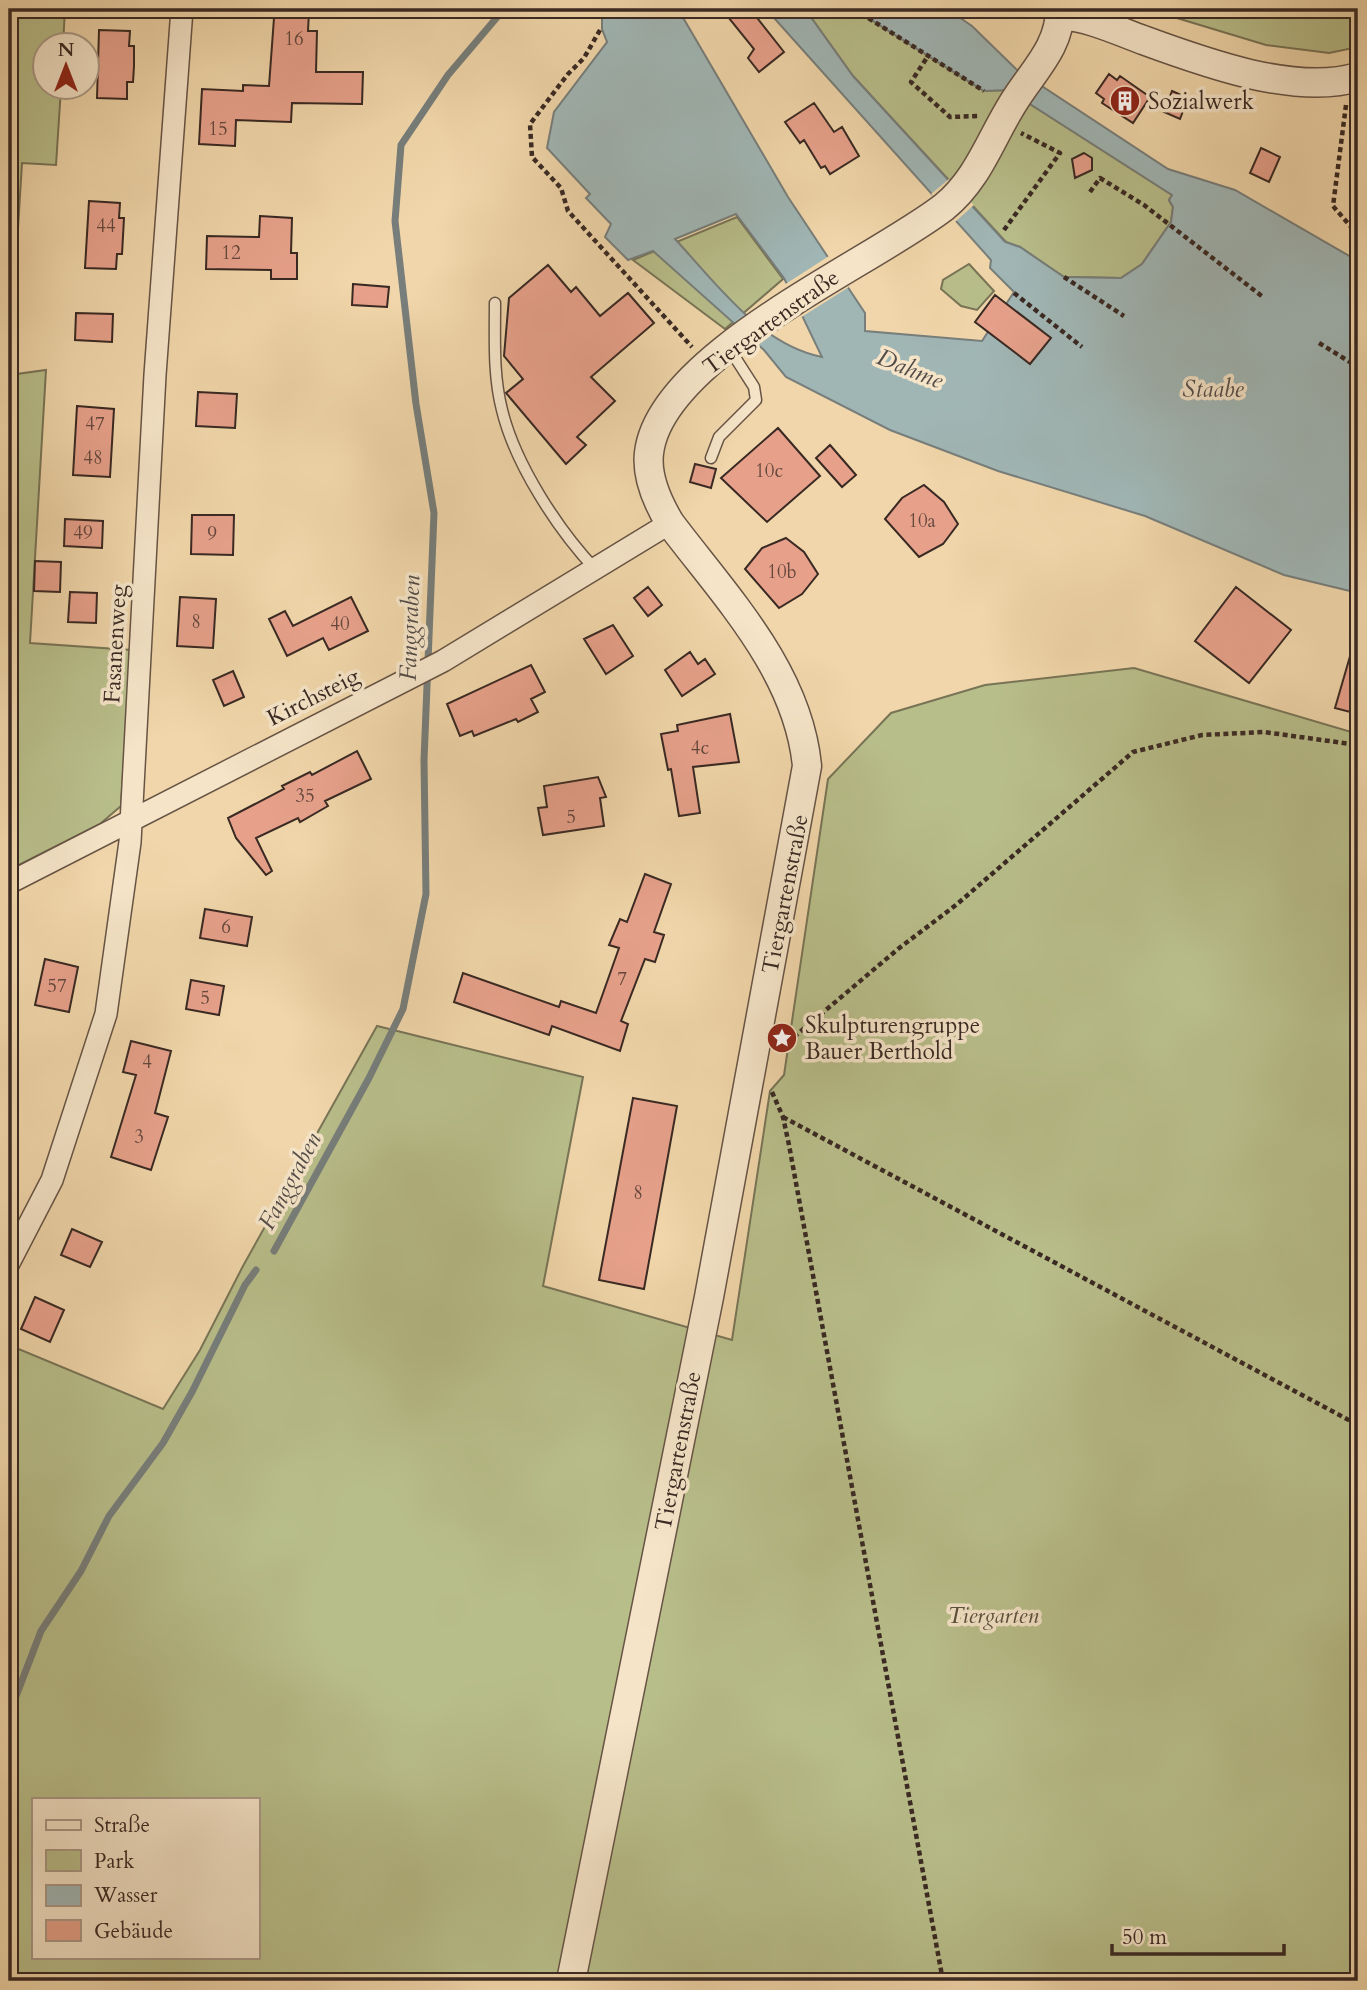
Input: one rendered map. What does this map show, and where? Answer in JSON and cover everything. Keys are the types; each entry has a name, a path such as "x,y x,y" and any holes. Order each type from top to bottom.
{"street":[{"name":"Fasanenweg","path":"9,1264 52,1180 106,1014 133,821 155,375 182,9"},
{"name":"Tiergartenstraße","path":"571,1981 709,1297 807,766 800,722 783,680 670,523 659,504 650,478 649,453 657,424 676,397 734,344 787,304 952,200 974,174 1012,118 1033,72 1055,41 1060,12"},
{"path":"1060,12 1186,55 1286,80 1316,82 1358,77"},
{"name":"Kirchsteig","path":"9,883 443,661 670,523"}],"lane":[{"path":"495,303 496,379 502,411 511,437 567,538 596,570"},
{"path":"711,458 719,437 756,400 754,387 734,344"}],"path":[{"path":"854,9 984,91"},
{"path":"600,30 584,58 530,124 532,157 561,188 568,211 692,348"},
{"path":"926,59 911,82 950,117 984,116"},
{"path":"1346,104 1333,206 1358,235"},
{"path":"1004,230 1060,153 1012,118"},
{"path":"1090,192 1100,178 1143,205 1263,297"},
{"path":"1064,277 1124,316"},
{"path":"1014,293 1082,346"},
{"path":"1319,343 1358,367"},
{"path":"772,1056 898,949 956,905 1133,752 1202,735 1264,732 1358,746"},
{"path":"769,1085 783,1117 943,1981"},
{"path":"783,1117 1358,1425"}],"green space":[{"path":"9,9 65,9 64,32 32,32 32,102 60,102 56,165 22,163 9,375"},
{"path":"805,9 854,9 984,91 1008,90 1172,195 1169,200 1173,207 1171,222 1142,264 1121,278 1064,277 1020,247 1006,242 853,76"},
{"path":"1147,9 1358,9 1358,47 1329,53 1266,45"},
{"path":"737,217 783,279 725,329 633,260"},
{"path":"969,264 994,291 977,310 961,306 941,289 943,280"},
{"path":"46,370 30,643 131,650 121,806 100,824 9,870 9,375"},
{"name":"Tiergarten","path":"1134,668 1358,734 1358,1981 9,1981 9,1345 163,1409 200,1350 243,1266 377,1026 583,1077 543,1286 732,1340 770,1091 784,1075 828,779 891,713 985,685"}],"water":[{"name":"Staabe","path":"602,9 678,9 788,197 865,313 865,331 982,341 1014,292 990,268 991,260 766,9 805,9 853,76 1005,242 1020,247 1064,277 1121,278 1142,264 1171,222 1173,207 1169,200 1172,195 1008,90 984,91 854,9 947,9 972,26 1016,69 1168,169 1235,190 1358,261 1358,593 1284,575 1145,516 998,471 890,430 786,377 764,350 653,251 628,260 605,237 611,224 586,198 590,194 547,148 554,112 607,42 602,29","holes":["736,214 784,278 822,357 799,350 759,326 723,293 675,239"]}],"pier":[{"path":"949,179 974,205 955,222 931,194"},
{"path":"829,256 849,287 800,318 784,285"}],"building":[{"path":"739,9 750,9 784,52 759,72 748,58 754,49 728,17"},
{"path":"285,10 309,12 308,31 317,31 316,72 363,72 362,104 292,103 291,122 236,120 235,146 199,144 202,89 243,91 243,85 269,86 274,18 284,18"},
{"path":"130,31 129,46 134,46 134,66 133,82 127,82 127,99 102,98 102,32 99,32"},
{"name":"Sozialwerk","path":"1109,74 1117,80 1120,76 1150,97 1133,123 1102,103 1104,99 1096,93"},
{"path":"1172,91 1188,98 1180,119 1164,112"},
{"path":"814,103 834,132 842,127 859,156 830,174 825,166 821,168 804,140 800,143 785,122"},
{"path":"1261,148 1280,157 1269,182 1250,173"},
{"path":"1084,153 1092,158 1092,170 1075,178 1072,159"},
{"path":"89,201 120,203 119,218 124,218 122,254 117,254 116,269 85,268"},
{"path":"260,216 292,218 291,253 297,253 297,279 271,279 271,270 206,269 207,236 259,237"},
{"path":"548,265 571,292 576,287 600,316 628,293 654,323 591,377 615,401 577,437 586,445 566,464 506,393 523,379 504,356 509,298"},
{"path":"353,284 389,287 387,307 352,305"},
{"path":"995,295 1051,338 1030,364 975,322"},
{"path":"76,313 113,314 112,342 75,340"},
{"path":"198,392 237,394 235,428 196,426"},
{"path":"77,406 114,409 110,477 73,475"},
{"path":"778,428 820,476 767,522 721,478"},
{"path":"830,445 856,475 842,487 816,458"},
{"path":"695,464 716,469 711,488 690,482"},
{"path":"924,485 944,502 958,524 943,544 919,557 885,519 902,498"},
{"path":"192,515 234,515 233,555 191,554"},
{"path":"65,519 103,521 102,548 64,546"},
{"path":"786,538 804,552 818,574 802,594 779,608 745,569 762,548"},
{"path":"35,561 61,562 60,592 34,591"},
{"path":"648,587 662,605 648,616 634,598"},
{"path":"1236,587 1291,630 1249,683 1195,641"},
{"path":"70,592 97,593 96,623 68,622"},
{"path":"180,597 216,599 213,648 177,646"},
{"path":"351,597 368,631 329,650 323,638 287,656 269,619 285,611 293,626"},
{"path":"613,625 633,656 606,674 584,639"},
{"path":"1353,646 1358,646 1358,714 1335,708"},
{"path":"690,652 698,664 705,659 715,674 682,696 665,670"},
{"path":"531,665 545,692 531,699 538,712 518,722 516,719 474,736 472,731 460,736 447,704"},
{"path":"233,671 244,697 224,706 213,680"},
{"path":"730,714 739,762 693,767 700,813 679,816 671,769 668,770 661,734 678,731 677,725"},
{"path":"357,751 371,779 325,801 328,806 300,822 298,818 256,838 272,871 266,875 236,838 228,818 284,789 282,786 310,772 312,775"},
{"path":"598,777 606,797 600,798 604,826 543,835 538,808 547,807 544,786"},
{"path":"645,874 671,884 654,932 664,935 655,962 645,959 621,1021 628,1024 620,1051 552,1026 549,1035 454,1002 463,973 559,1007 561,1001 596,1013 619,948 609,945 620,919 627,922"},
{"path":"205,909 252,917 247,946 200,938"},
{"path":"45,959 78,967 69,1012 35,1005"},
{"path":"191,980 224,986 219,1015 186,1009"},
{"path":"131,1041 171,1051 155,1113 168,1117 151,1170 111,1157 136,1075 123,1072"},
{"path":"633,1098 677,1106 644,1289 599,1280"},
{"path":"72,1229 102,1242 90,1267 61,1255"},
{"path":"35,1297 64,1310 50,1342 21,1329"}],"waterway":[{"name":"Fanggraben","path":"274,1251 369,1078 403,1009 426,894 424,760 434,513 416,404 395,221 401,145 448,75 504,9"},
{"name":"Fanggraben","path":"9,1733 13,1704 41,1631 81,1571 109,1516 163,1443 192,1392 245,1285 256,1270"}],"place":[{"name":"Sozialwerk","path":"1125,101"},
{"name":"Skulpturengruppe Bauer Berthold","path":"782,1038"}],"water label":[{"name":"Dahme","path":"910,369"}]}
